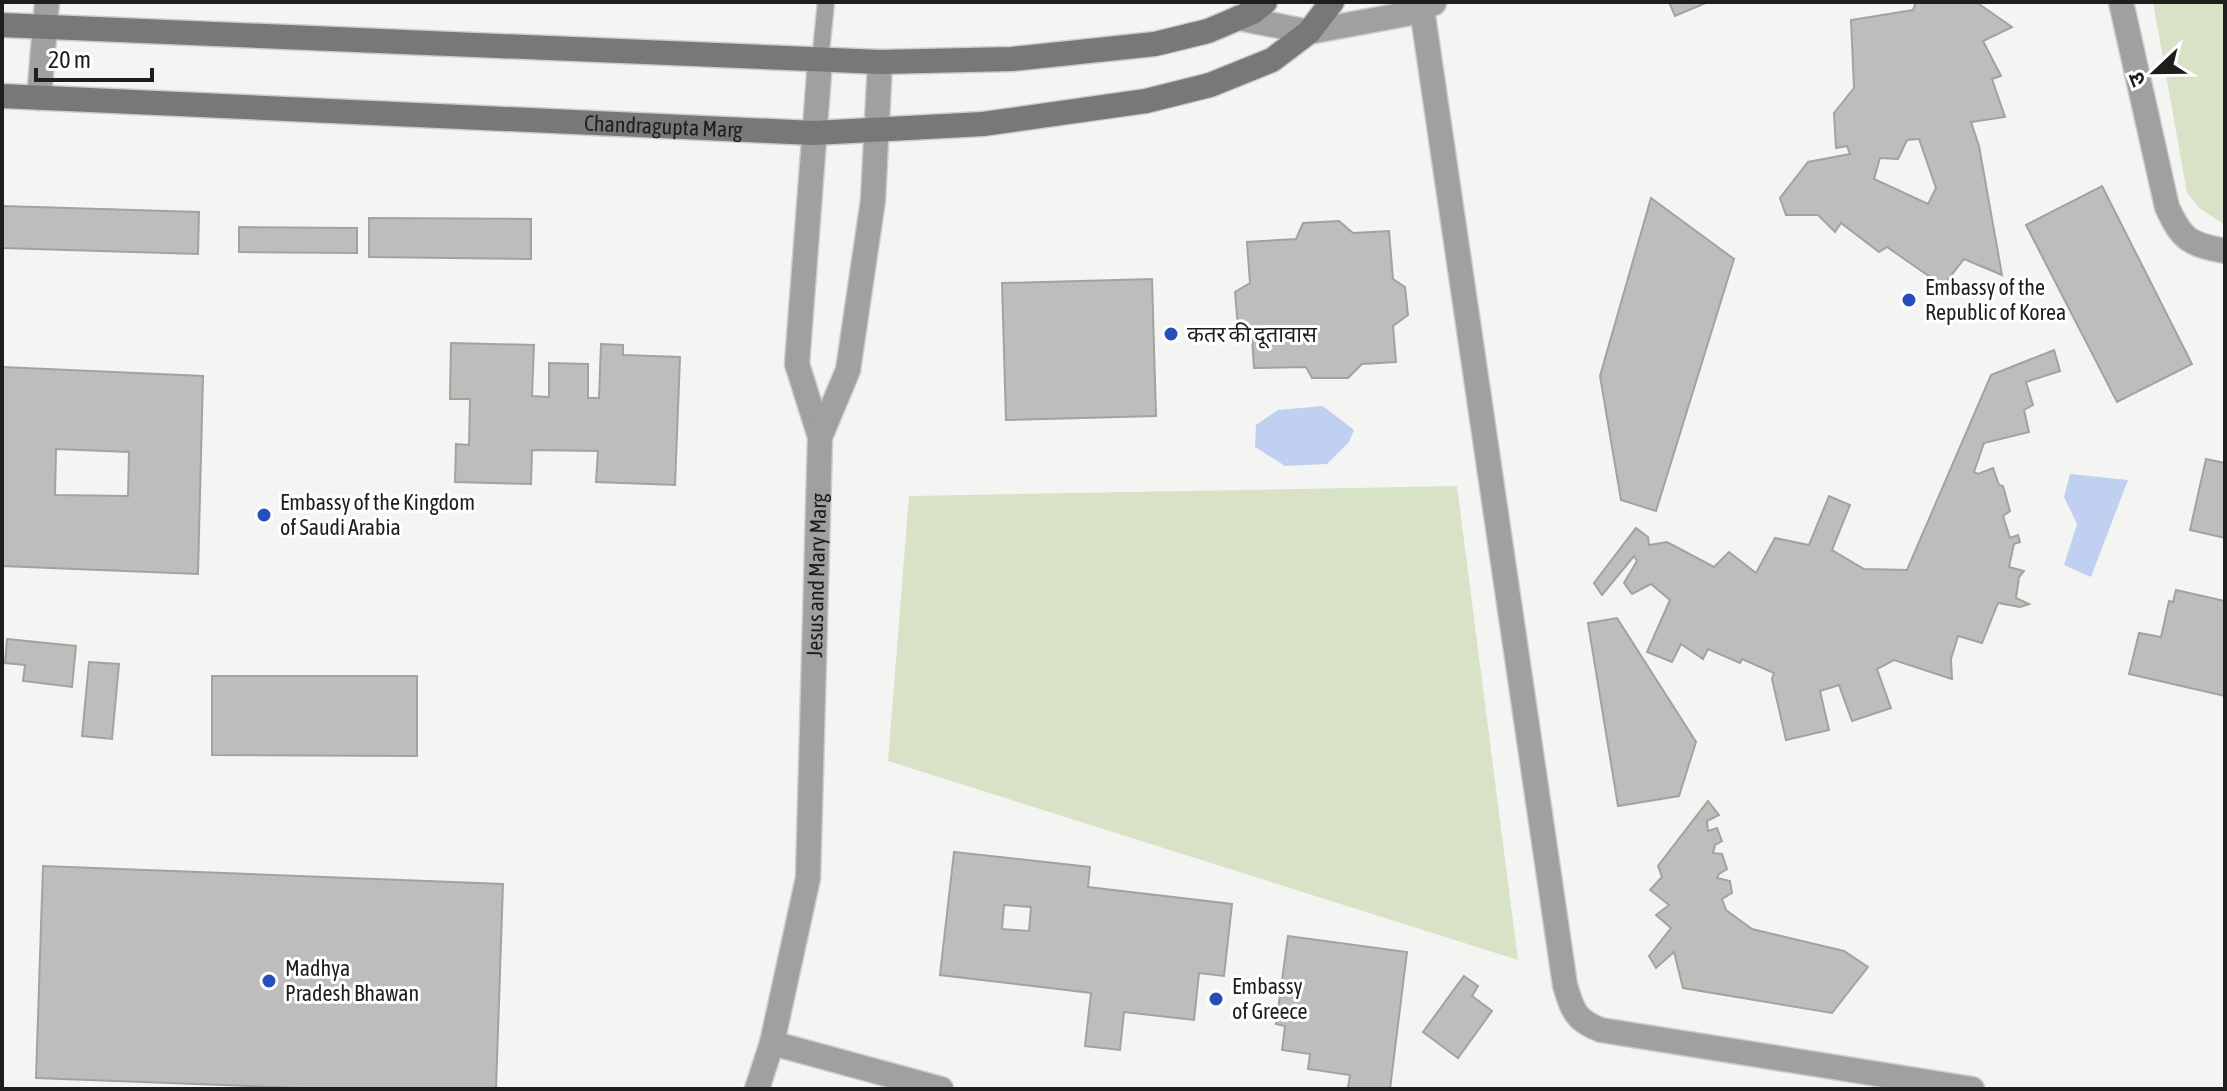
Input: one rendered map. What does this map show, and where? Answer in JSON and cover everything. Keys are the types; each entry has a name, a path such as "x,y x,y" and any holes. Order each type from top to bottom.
{"main road":[{"path":"2,25 46,14 820,61 880,62 1012,59 1155,44 1208,31 1253,12 1265,2"},
{"name":"Chandragupta Marg","path":"2,96 814,133 983,124 1146,101 1210,85 1272,60 1309,32 1332,2"}],"street":[{"path":"2121,2 2167,207 2178,232 2200,246 2225,251"},
{"path":"1238,18 1309,32 1392,17 1427,4 1565,985 1571,1007 1584,1024 1601,1030 1972,1089"},
{"path":"39,98 46,14"},
{"path":"820,61 797,364 820,437"},
{"name":"Jesus and Mary Marg","path":"757,1089 772,1043 808,878 820,437 848,370 873,200 880,62"},
{"path":"772,1043 941,1089"}],"lane":[{"path":"820,61 826,2"}],"green space":[{"path":"2153,2 2225,2 2225,225 2199,208 2187,193"},
{"path":"1457,486 1518,960 888,761 909,496"}],"water":[{"path":"1323,406 1354,430 1349,442 1327,464 1285,466 1255,447 1256,425 1278,410"},
{"path":"2070,474 2128,480 2091,577 2064,565 2077,524 2064,497"}],"building":[{"path":"1669,2 1708,2 1675,16"},
{"path":"1916,2 1976,2 2012,27 1983,41 2001,76 1992,79 2005,117 1971,122 1979,146 2002,275 1964,259 1943,286 1887,247 1879,252 1841,223 1835,232 1818,215 1786,215 1780,198 1808,162 1850,154 1847,146 1836,148 1834,113 1854,88 1851,20 1913,10","holes":["1919,139 1936,188 1928,204 1874,179 1880,158 1898,159 1907,140"]},
{"path":"2102,186 2192,364 2117,402 2026,225"},
{"path":"1651,198 1734,259 1656,511 1621,500 1600,376"},
{"path":"2,206 199,212 198,254 2,248"},
{"path":"369,218 531,219 531,259 369,257"},
{"path":"1339,221 1353,233 1389,231 1393,279 1405,287 1408,315 1393,326 1396,362 1362,364 1348,378 1312,378 1306,367 1254,368 1252,339 1238,327 1235,292 1250,283 1247,242 1296,239 1303,223"},
{"path":"239,227 357,228 357,253 239,252"},
{"path":"1152,279 1156,416 1006,420 1002,283"},
{"path":"451,343 534,345 532,396 549,397 549,363 588,364 588,398 599,398 601,344 623,345 623,355 680,357 675,485 596,482 598,451 532,450 531,484 455,482 456,444 469,445 470,399 450,399"},
{"path":"2054,350 2060,371 2026,382 2033,405 2024,410 2029,432 1984,443 1974,472 1978,474 1993,468 1999,485 2003,486 2010,511 2003,516 2010,538 2018,535 2020,542 2014,544 2009,567 2024,571 2019,577 2016,598 2029,604 2020,607 1998,603 1982,643 1958,636 1951,659 1952,679 1894,660 1877,669 1891,708 1852,721 1839,685 1820,691 1829,730 1786,740 1772,679 1774,673 1708,649 1703,659 1681,644 1672,662 1647,652 1670,600 1651,584 1632,594 1624,583 1637,561 1634,556 1602,595 1594,583 1636,528 1648,537 1649,545 1667,542 1714,567 1729,552 1756,573 1775,538 1809,545 1829,496 1850,505 1832,550 1864,569 1907,570 1991,375"},
{"path":"2,367 203,376 198,574 2,566","holes":["56,449 129,452 128,496 55,495"]},
{"path":"2206,459 2225,463 2225,538 2190,530"},
{"path":"2176,590 2225,601 2225,696 2129,674 2139,633 2161,637 2169,601 2173,602"},
{"path":"1617,618 1696,742 1679,796 1618,806 1588,623"},
{"path":"7,639 76,646 72,687 23,681 25,665 5,663"},
{"path":"89,662 119,664 112,739 82,736"},
{"path":"212,676 417,676 417,756 212,755"},
{"path":"1708,801 1719,815 1707,821 1708,831 1717,828 1722,841 1715,845 1713,853 1722,854 1727,869 1717,878 1730,881 1732,893 1722,899 1726,910 1752,929 1844,951 1868,967 1832,1013 1683,988 1674,952 1656,968 1649,956 1671,928 1656,915 1669,905 1650,890 1662,877 1658,866"},
{"path":"954,852 1090,867 1088,887 1232,904 1224,976 1199,973 1194,1020 1124,1012 1120,1050 1085,1046 1091,993 940,975","holes":["1004,905 1031,907 1029,931 1002,929"]},
{"name":"Madhya Pradesh Bhawan","path":"43,866 503,884 496,1089 325,1089 36,1078"},
{"path":"1288,936 1407,952 1390,1089 1348,1088 1350,1075 1308,1069 1310,1054 1282,1050 1285,1026 1276,1024"},
{"path":"1464,976 1478,986 1472,996 1492,1011 1458,1058 1423,1032"}],"place":[{"name":"Embassy of the Republic of Korea","path":"1909,300"},
{"name":"कतर की दूतावास","path":"1171,334"},
{"name":"Embassy of the Kingdom of Saudi Arabia","path":"264,515"},
{"name":"Madhya Pradesh Bhawan","path":"269,981"},
{"name":"Embassy of Greece","path":"1216,999"}]}
